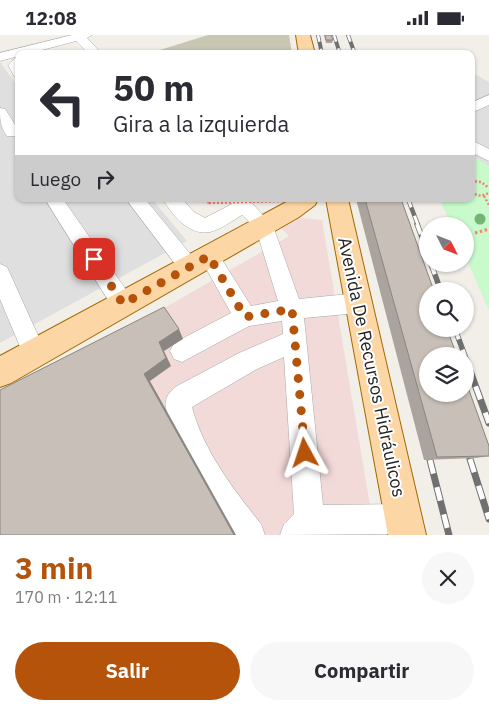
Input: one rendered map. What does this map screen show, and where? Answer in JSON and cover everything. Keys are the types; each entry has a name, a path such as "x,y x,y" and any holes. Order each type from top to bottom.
{"main road":[{"path":"303,35 306,50"},
{"path":"0,373 299,205 316,209 347,204"},
{"name":"Avenida De Recursos Hidráulicos","path":"347,204 358,303 405,527"}],"street":[{"path":"28,50 83,36 93,50"},
{"path":"0,57 15,53"},
{"path":"475,107 489,99"},
{"path":"0,112 15,138"},
{"path":"475,147 489,156"},
{"path":"56,202 123,304"},
{"path":"138,202 199,262 245,317"},
{"path":"175,202 192,222 202,226 208,225 241,202 264,226 292,309 306,530 405,527"},
{"path":"0,273 34,353"},
{"path":"182,351 245,317 292,309 358,303"},
{"path":"250,535 219,494 192,442 179,410 178,402 186,395 240,365 295,340"}],"path":[{"path":"475,181 481,182 489,188"},
{"path":"475,194 484,196 489,193"},
{"path":"484,196 489,205"},
{"path":"208,202 347,204"},
{"path":"475,233 489,229"}],"shaded area":[{"path":"208,35 289,35 291,50 160,50"},
{"path":"0,62 15,83 15,202 154,202 187,241 0,343"},
{"path":"475,74 489,82 489,310 473,273 474,217 448,217 441,202 475,202"},
{"path":"299,218 322,220 375,535 0,535 0,403 289,236 280,227"}],"green space":[{"path":"475,157 489,166 489,310 473,273 474,217 448,217 441,202 475,202"}],"building":[{"path":"325,35 331,35 333,40 326,40"},
{"path":"366,202 402,202 419,249 419,273 428,273 431,282 419,282 419,337 450,337 454,347 419,347 419,392"},
{"path":"164,307 179,329 159,342 166,358 144,374 234,535 0,535 0,390"},
{"path":"422,402 473,402 489,446 489,456 437,457"}],"railway":[{"path":"318,35 321,50"},
{"path":"334,35 339,50"},
{"path":"348,35 354,50"},
{"path":"409,202 418,225"},
{"path":"417,224 419,229"},
{"path":"434,273 438,282"},
{"path":"458,337 462,347"},
{"path":"474,382 489,423"},
{"path":"470,459 489,519"},
{"path":"430,460 449,535"}],"route":[{"path":"94,259 123,304 209,256 245,317 292,309 305,453"}]}
